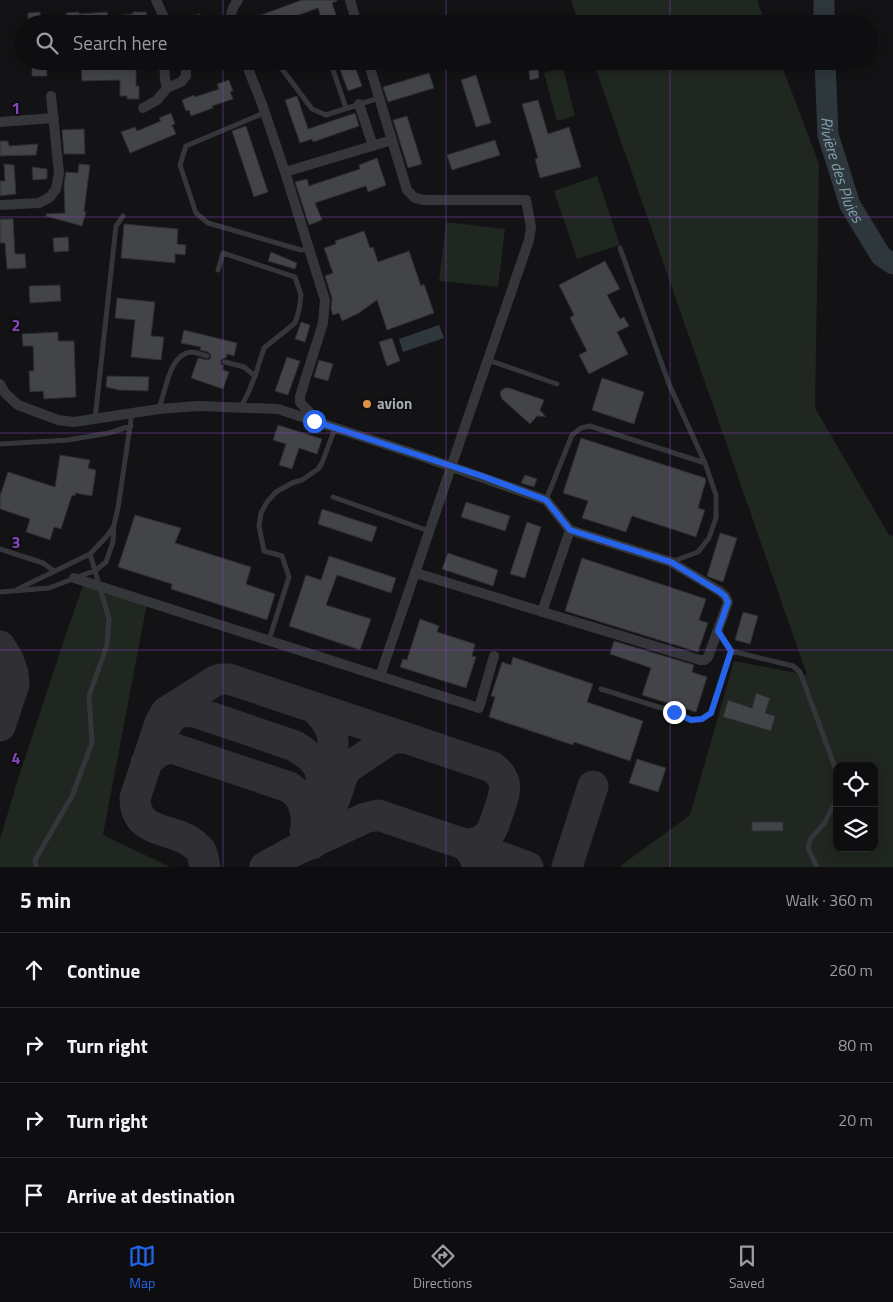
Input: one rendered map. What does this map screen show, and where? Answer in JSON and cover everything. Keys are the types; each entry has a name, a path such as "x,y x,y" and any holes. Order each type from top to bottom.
{"street":[{"path":"156,0 163,15"},
{"path":"230,15 238,0"},
{"path":"350,0 354,15"},
{"path":"164,70 167,88"},
{"path":"143,108 157,100 167,88 181,82 186,76 186,70"},
{"path":"249,70 285,172 325,300 323,323 300,396 300,402 310,412 314,421"},
{"path":"371,70 407,190 415,198 424,200 526,200 531,227 529,240 380,676"},
{"path":"0,205 39,203 50,197 56,189 59,173 51,96"},
{"path":"359,104 373,146"},
{"path":"0,122 54,118"},
{"path":"285,172 392,140"},
{"path":"0,384 5,393 18,405 58,420 74,422 159,409 198,406 278,409 482,476 546,500 570,530 671,562 720,592 728,602 708,657 705,660 700,660 416,573"},
{"path":"542,612 570,530"},
{"path":"74,578 479,708 494,656"}],"lane":[{"path":"283,70 312,110 326,115 379,98"},
{"path":"333,70 346,108"},
{"path":"265,112 186,146 180,165 196,213 208,224 301,250 310,250"},
{"path":"94,419 116,226 123,216"},
{"path":"620,248 669,384 705,463 716,496 716,518 709,538 698,552 671,562"},
{"path":"218,270 223,253 295,277 301,294 295,323 264,348 255,376 241,407"},
{"path":"159,409 172,366 182,355 192,352 206,356"},
{"path":"488,360 557,384"},
{"path":"225,362 244,368 255,376"},
{"path":"0,592 50,588 94,570 106,562 113,542 132,413"},
{"path":"0,444 68,440 110,433 131,426"},
{"path":"546,500 572,435 581,428 590,426 705,463"},
{"path":"269,640 289,577 282,556 264,551 259,526 262,513 267,502 276,492 302,480 318,469 336,428"},
{"path":"333,498 430,532"},
{"path":"16,590 90,554 108,536 114,525"},
{"path":"0,549 43,563 54,571"},
{"path":"36,867 36,860 72,796 92,743 89,696 107,645 109,619 90,554"},
{"path":"718,631 731,651 793,666 800,672 833,762"},
{"path":"601,689 674,712 691,720 702,719 711,713 731,651"},
{"path":"817,867 808,848 811,838 824,824 833,806"}],"shaded area":[{"path":"571,0 757,0 763,15 576,15"},
{"path":"564,70 575,116 557,121 544,73"},
{"path":"596,70 783,70 819,164 815,408 889,535 893,536 893,867 619,867 690,815 734,661 807,675","holes":["756,693 770,698 765,713 775,716 771,731 723,717 728,701 752,707"]},
{"path":"597,176 620,245 577,259 554,191"},
{"path":"446,222 505,229 498,287 439,281"},
{"path":"439,325 444,338 403,352 399,339"},
{"path":"83,586 148,598 103,835 170,867 0,867 0,839 18,779"}],"building":[{"path":"302,0 337,0 332,3 336,15 320,15 318,8 299,15 261,15"},
{"path":"40,12 40,15 28,15 28,13"},
{"path":"107,12 108,15 66,15 66,13"},
{"path":"133,12 146,12 146,15 125,15 133,14"},
{"path":"32,70 47,70 47,76 32,76"},
{"path":"81,70 136,70 136,86 139,86 139,99 127,99 127,96 120,96 120,80 82,81"},
{"path":"340,70 356,70 362,86 348,91"},
{"path":"538,70 539,78 530,80 529,71"},
{"path":"429,73 434,88 388,102 383,87"},
{"path":"476,75 491,123 476,127 461,80"},
{"path":"229,80 233,91 230,92 233,99 191,116 189,110 186,111 182,100 219,89 217,84"},
{"path":"297,96 308,129 355,113 359,126 313,142 312,139 300,143 285,100"},
{"path":"538,100 548,134 569,127 581,167 540,178 535,159 538,158 522,104"},
{"path":"171,113 175,124 172,125 176,134 130,153 121,132 135,127 137,131 161,121 159,118"},
{"path":"407,116 422,164 408,168 393,120"},
{"path":"246,126 268,192 254,197 232,131"},
{"path":"84,129 85,154 64,154 62,130"},
{"path":"495,140 500,155 452,170 447,155"},
{"path":"0,141 8,141 9,146 38,144 36,155 0,156"},
{"path":"377,158 386,185 368,192 366,186 315,203 322,220 309,225 295,182 307,179 309,186 360,169 359,165"},
{"path":"4,164 14,165 16,194 0,196 0,181 5,181"},
{"path":"79,164 90,165 84,211 86,212 82,226 46,216 46,214 65,213 64,184 66,172 78,173"},
{"path":"32,167 47,169 47,179 33,180"},
{"path":"0,219 13,219 15,254 25,254 26,268 7,269 5,243 0,243"},
{"path":"124,224 178,229 177,244 186,245 185,255 175,254 175,263 121,258"},
{"path":"364,231 370,248 373,247 378,262 409,251 421,286 424,284 434,313 387,330 377,300 359,313 342,321 339,313 333,315 331,309 332,298 325,276 333,273 324,248 336,244 335,241"},
{"path":"68,237 69,251 54,252 53,238"},
{"path":"271,252 297,263 295,269 268,261"},
{"path":"605,261 620,289 607,295 620,319 624,317 629,326 617,332 628,354 589,374 579,355 587,351 570,318 574,315 559,285"},
{"path":"60,285 61,301 30,303 29,286"},
{"path":"117,298 155,302 151,336 164,337 161,360 131,357 135,320 115,318"},
{"path":"301,322 310,325 305,342 295,339"},
{"path":"184,330 237,343 234,356 227,354 226,358 221,360 222,370 229,372 223,389 191,378 198,358 208,360 211,355 200,350 201,347 181,343"},
{"path":"58,332 58,341 74,341 76,397 44,399 43,391 30,392 29,371 34,371 33,346 23,346 22,334"},
{"path":"392,338 400,361 387,366 379,342"},
{"path":"287,357 300,361 288,395 275,391"},
{"path":"319,360 333,364 328,381 314,377"},
{"path":"107,376 149,377 148,391 119,390 106,387"},
{"path":"602,378 644,392 634,424 592,410"},
{"path":"505,388 544,400 540,410 546,417 537,416 530,424 502,399 500,393"},
{"path":"278,425 322,439 317,454 299,448 292,469 279,465 286,444 273,440"},
{"path":"581,438 705,478 698,508 705,510 696,537 632,516 626,532 582,518 588,501 563,493"},
{"path":"60,455 90,460 88,468 96,470 92,496 75,493 75,496 72,495 61,529 54,527 50,540 26,532 30,519 0,509 0,496 8,472 55,487"},
{"path":"525,475 537,479 534,487 521,483"},
{"path":"466,502 510,516 505,531 461,517"},
{"path":"322,509 377,527 372,542 318,524"},
{"path":"135,515 181,528 175,543 251,567 246,584 275,594 267,620 171,589 172,584 118,567"},
{"path":"527,522 541,527 525,578 510,574"},
{"path":"720,533 737,538 723,582 707,576"},
{"path":"448,553 498,570 493,586 442,569"},
{"path":"329,556 396,578 391,593 337,575 326,605 371,619 360,650 289,626 306,575 321,580"},
{"path":"582,558 706,599 699,620 708,623 698,652 565,611"},
{"path":"743,612 758,616 750,644 735,640"},
{"path":"420,619 439,626 437,632 475,644 472,656 476,657 466,688 400,667 403,659 407,660"},
{"path":"614,641 694,665 692,672 707,677 696,712 642,695 651,668 610,654"},
{"path":"513,657 593,684 587,702 643,721 630,761 574,742 573,745 489,717 495,697 491,696 502,662 511,665"},
{"path":"756,693 770,698 765,713 775,716 771,731 723,717 728,700 752,708"},
{"path":"637,759 666,768 658,792 629,783"},
{"path":"752,822 783,822 783,831 752,831"}],"waterway":[{"name":"Rivière des Pluies","path":"824,0 824,15"},
{"name":"Rivière des Pluies","path":"825,70 828,135 850,205 881,256 893,264"}],"taxiway":[{"path":"0,646 8,659 13,673 14,684 0,726"},
{"path":"205,867 201,851 196,846 178,835 149,825 137,811 135,798 160,723 166,712 215,681 229,679 406,738"},
{"path":"313,707 329,726 333,745 320,789"},
{"path":"167,724 176,714 195,712 295,746 313,760 319,769 321,780 318,796"},
{"path":"312,844 324,830 346,769 389,740 396,738 406,738 492,767 502,778 505,789 504,795 492,830 481,841 464,844"},
{"path":"146,763 158,752 172,748 289,787 298,795 303,803 306,820 305,832"},
{"path":"567,867 593,786"},
{"path":"265,867 292,852 365,818 378,815 464,844 473,854 477,867"},
{"path":"464,844 528,867"}],"place":[{"name":"avion","path":"367,404"}],"route":[{"path":"314,421 482,476 546,500 570,530 671,562 725,596 728,602 718,631 731,651 711,713 702,719 691,720 674,712"}]}
